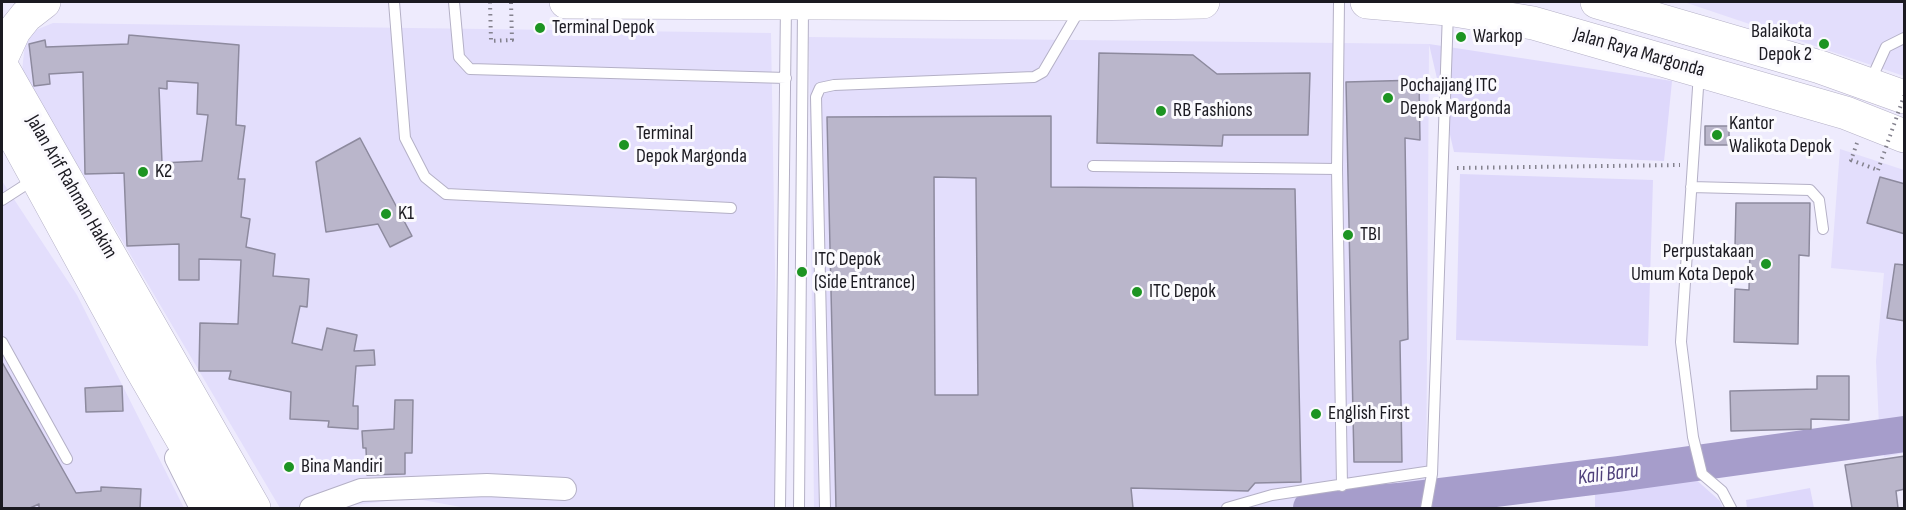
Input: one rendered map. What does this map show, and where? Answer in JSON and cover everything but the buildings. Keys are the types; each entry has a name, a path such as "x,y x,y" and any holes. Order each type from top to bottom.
{"main road":[{"path":"2,57 14,31 26,16 44,2"},
{"path":"566,2 794,4 1203,2"},
{"name":"Jalan Raya Margonda","path":"1366,2 1448,9 1533,23 1846,113 1905,136"},
{"name":"Jalan Raya Margonda","path":"1618,4 1905,96"},
{"name":"Jalan Arif Rahman Hakim","path":"2,67 128,315 142,370 222,508"},
{"name":"Jalan Arif Rahman Hakim","path":"3,120 36,178 128,315 160,341 254,508"}],"street":[{"name":"Jalan Arif Rahman Hakim","path":"128,315 152,413 201,508"},
{"name":"Jalan Arif Rahman Hakim","path":"128,315 199,386 271,508"},
{"path":"311,508 361,490 487,485 565,489"}],"lane":[{"path":"394,2 405,138 425,177 446,194 731,208"},
{"path":"454,2 459,57 470,69 786,78"},
{"path":"1339,2 1337,170 1342,486"},
{"path":"780,508 786,78 794,4"},
{"path":"794,4 799,508"},
{"path":"825,508 816,97 820,88 834,85 1034,77 1043,72 1083,4"},
{"path":"1426,507 1432,472 1448,9"},
{"path":"1869,84 1886,47 1905,38"},
{"path":"1700,70 1681,342 1693,437 1702,474 1722,491 1731,508"},
{"path":"1093,166 1337,170"},
{"path":"2,200 36,178"},
{"path":"1691,187 1810,190 1819,200 1823,229"},
{"path":"2,342 67,459"},
{"path":"1227,508 1272,495 1432,472"}],"path":[{"path":"490,2 491,41 512,40 511,2"},
{"path":"1851,160 1878,170 1905,96"},
{"path":"1441,168 1692,165"}],"shaded area":[{"path":"1684,2 1904,2 1904,76"},
{"path":"53,23 771,33 779,508 466,508 412,498 331,508 280,508 22,71 26,34"},
{"path":"809,37 1429,44 1426,505 1335,499 1313,508 814,508"},
{"path":"1429,44 1672,81 1664,161 1454,152"},
{"path":"1840,149 1904,170 1904,453 1884,457 1879,426 1876,361 1884,273 1831,268"},
{"path":"1460,174 1653,180 1648,346 1456,340"},
{"path":"2,181 77,295 184,508 2,508"},
{"path":"1679,473 1693,477 1720,501 1723,508 1595,508 1595,487"},
{"path":"1810,488 1814,508 1747,508 1746,500"}],"waterway":[{"name":"Kali Baru","path":"1311,508 1398,501 1618,474 1904,434"}],"place":[{"name":"Terminal Depok","path":"540,28"},
{"name":"Warkop","path":"1461,37"},
{"name":"Balaikota Depok 2","path":"1824,44"},
{"name":"Pochajjang ITC Depok Margonda","path":"1388,98"},
{"name":"RB Fashions","path":"1161,111"},
{"name":"Kantor Walikota Depok","path":"1717,135"},
{"name":"Terminal Depok Margonda","path":"624,145"},
{"name":"K2","path":"143,172"},
{"name":"K1","path":"386,214"},
{"name":"TBI","path":"1348,235"},
{"name":"Perpustakaan Umum Kota Depok","path":"1766,264"},
{"name":"ITC Depok (Side Entrance)","path":"802,272"},
{"name":"ITC Depok","path":"1137,292"},
{"name":"English First","path":"1316,414"},
{"name":"Bina Mandiri","path":"289,467"}]}
